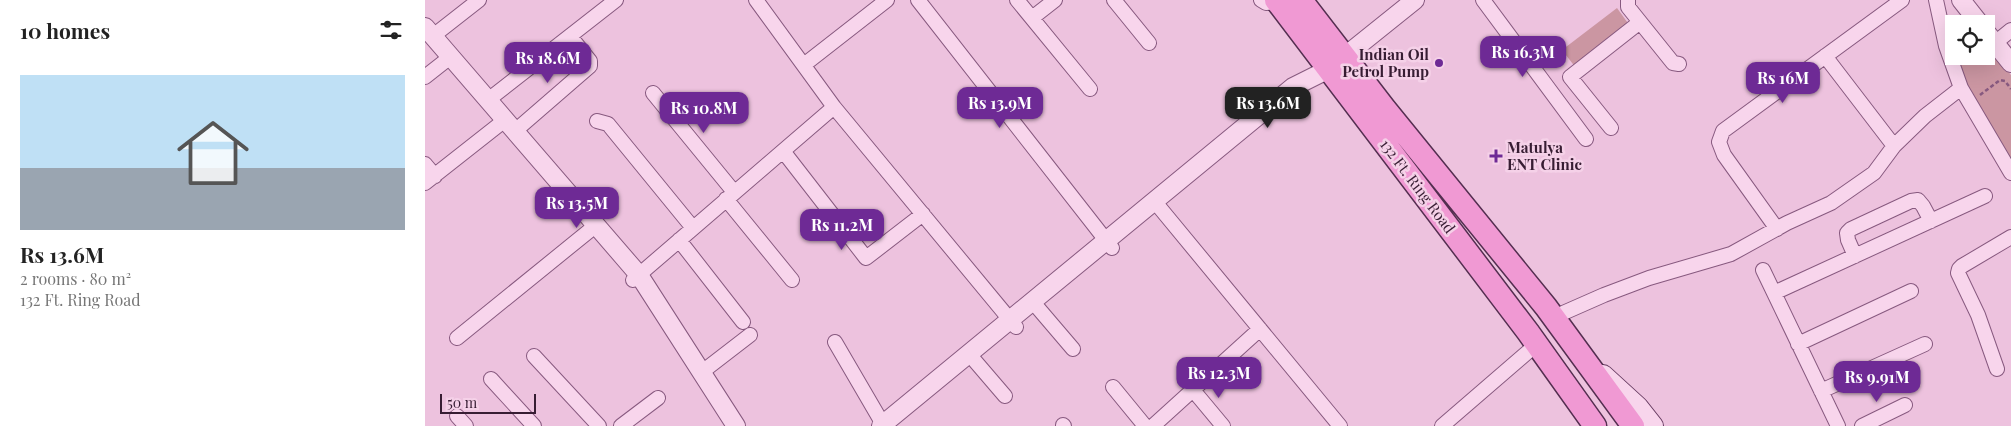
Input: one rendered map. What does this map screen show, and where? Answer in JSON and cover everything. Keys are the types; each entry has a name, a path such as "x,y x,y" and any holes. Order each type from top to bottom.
{"main road":[{"name":"132 Ft. Ring Road","path":"1301,0 1341,67 1595,426"},
{"name":"132 Ft. Ring Road","path":"1272,1 1385,109 1554,317 1629,420"},
{"path":"1585,359 1638,407 1653,426"},
{"path":"1558,373 1581,426"}],"street":[{"path":"428,35 479,0"},
{"path":"488,100 616,0"},
{"path":"805,64 887,0"},
{"path":"917,0 1109,244"},
{"path":"1017,0 1090,89"},
{"path":"1032,18 1055,0"},
{"path":"1114,0 1149,43"},
{"path":"886,425 1109,244 1293,87 1341,67 1415,0"},
{"path":"886,425 975,361 1013,323 1038,308 1109,244 1160,208 1298,95 1341,67 1429,0"},
{"path":"1483,0 1586,138"},
{"path":"1628,0 1628,7 1673,63 1679,64"},
{"path":"1777,229 1724,156 1719,142 1723,131 1902,0"},
{"path":"1936,0 1946,46 1961,88 2011,173"},
{"path":"1961,0 1973,15"},
{"path":"758,1 834,107 1013,323"},
{"path":"1551,91 1640,22"},
{"path":"1995,36 2011,30"},
{"path":"428,35 444,62 506,125 636,278 736,426"},
{"path":"428,35 488,100 589,231 636,278 727,426"},
{"path":"425,164 430,179 589,66 590,61 570,36"},
{"path":"1995,42 2011,63"},
{"path":"1825,56 1894,146"},
{"path":"425,77 444,62"},
{"path":"1570,77 1611,128"},
{"path":"1554,317 1649,278 1731,254 1831,203 1874,173 1894,146 1925,116 1961,88"},
{"path":"653,93 792,280"},
{"path":"636,278 834,107"},
{"path":"597,121 608,124 693,228"},
{"path":"783,151 866,258 923,214"},
{"path":"1774,293 1985,196"},
{"path":"1855,256 1847,233 1851,229 1903,205 1918,200 1931,221"},
{"path":"1160,208 1340,426"},
{"path":"457,338 589,231"},
{"path":"1997,369 1982,313 1958,273 1959,269 2000,249 2011,237"},
{"path":"679,240 743,322"},
{"path":"1763,270 1838,426"},
{"path":"1798,344 1911,291"},
{"path":"1038,308 1073,349"},
{"path":"1153,426 1260,329"},
{"path":"701,372 750,336"},
{"path":"835,342 886,425"},
{"path":"1442,426 1537,344"},
{"path":"1821,391 1925,344"},
{"path":"534,356 599,426"},
{"path":"975,361 1005,396"},
{"path":"491,379 534,426"},
{"path":"1113,387 1145,426"},
{"path":"1193,390 1223,426"},
{"path":"621,426 658,398"},
{"path":"1862,426 1905,405"}],"path":[{"path":"1980,100 1979,96 2000,80 2005,81 2011,89"}],"shaded area":[{"path":"1617,8 1630,26 1576,68 1562,50"},
{"path":"1995,55 2011,75 2011,170 1963,86 1956,65 1995,65"}],"place":[{"name":"Indian Oil Petrol Pump","path":"1439,63"},
{"name":"Matulya ENT Clinic","path":"1496,156"}]}
